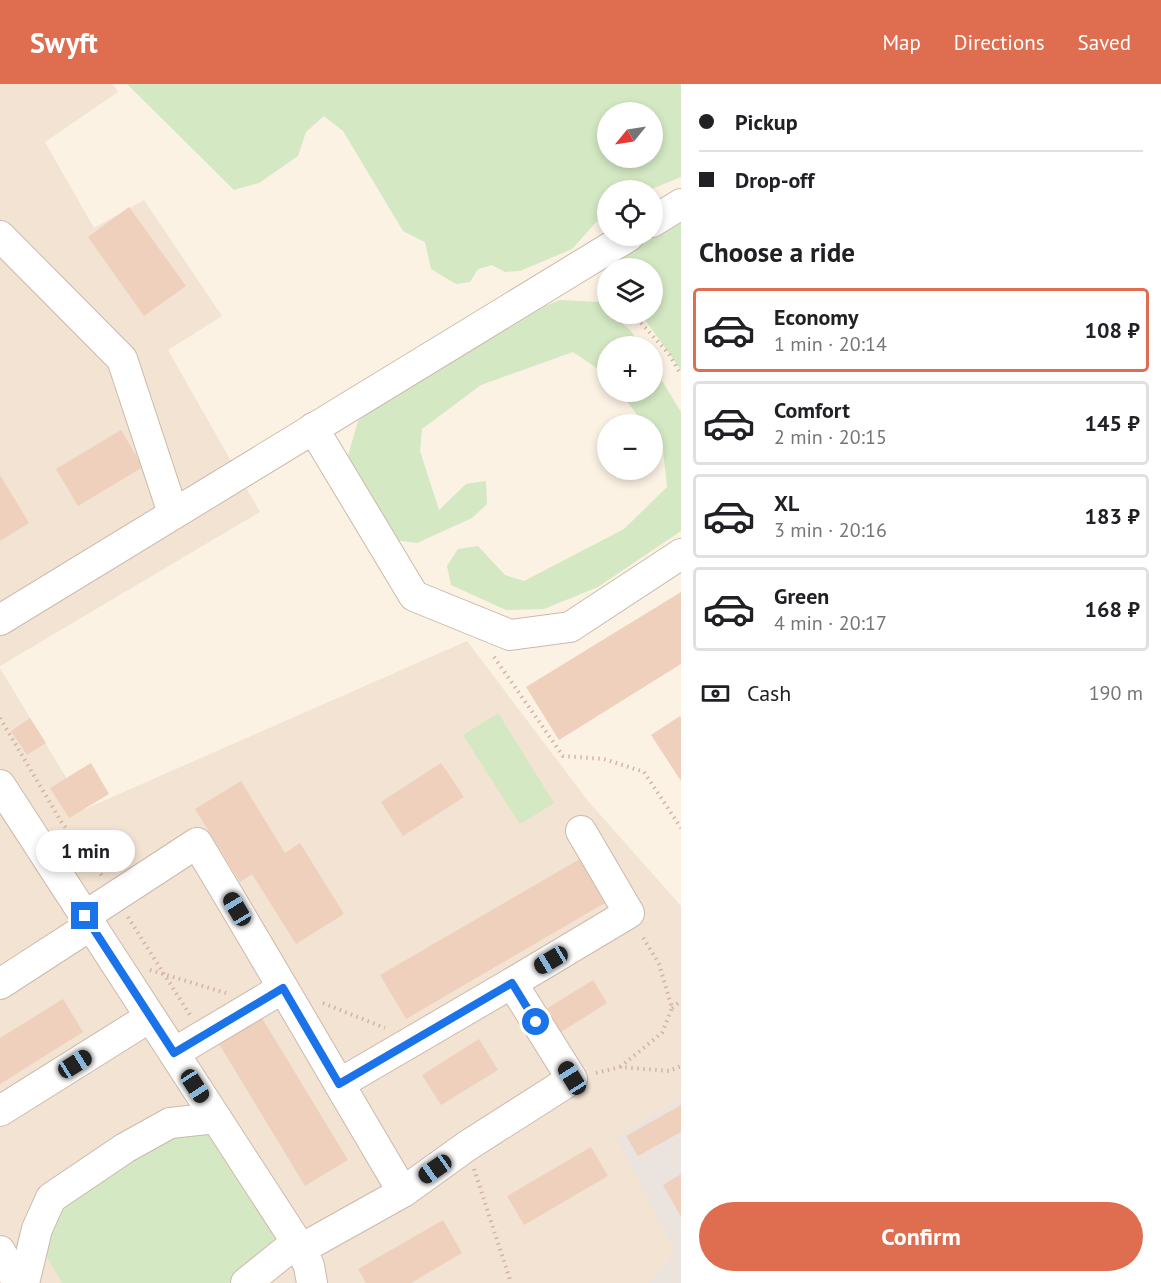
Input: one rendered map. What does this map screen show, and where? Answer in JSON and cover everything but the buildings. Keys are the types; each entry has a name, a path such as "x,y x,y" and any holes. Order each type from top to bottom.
{"street":[{"path":"663,215 681,204"},
{"path":"0,236 122,359 173,513"},
{"path":"0,620 613,246"},
{"path":"313,428 414,596 510,635 570,627 681,554"},
{"path":"3,797 88,920 299,1246 309,1266 312,1283"},
{"path":"339,1084 629,913 581,831"},
{"path":"0,984 88,920 115,896 197,843 403,1192"},
{"path":"246,1283 299,1246 403,1192 467,1146 572,1078 512,983"},
{"path":"174,1053 283,988"},
{"path":"0,1111 150,1017"},
{"path":"24,1283 37,1229 51,1198 125,1148 170,1123 216,1118"},
{"path":"0,1251 18,1283"}],"path":[{"path":"642,324 669,354 681,375"},
{"path":"490,652 563,756 604,759 644,772 681,828"},
{"path":"1,721 62,823 92,860 203,1036"},
{"path":"51,819 62,823"},
{"path":"92,860 139,852"},
{"path":"629,913 659,964 672,1008"},
{"path":"112,958 257,1003"},
{"path":"283,988 416,1040"},
{"path":"620,1067 662,1033 672,1008 681,1001"},
{"path":"572,1078 620,1067 669,1071 681,1066"},
{"path":"467,1146 511,1283"}],"shaded area":[{"path":"0,84 113,84 118,92 45,142 94,228 144,200 222,316 168,350 260,512 0,666"},
{"path":"467,641 588,801 681,906 681,1283 0,1283 0,668 85,809"},
{"path":"681,1099 681,1283 649,1283 675,1253 616,1138"}],"green space":[{"path":"127,84 681,84 681,177 663,184 663,180 597,180 597,221 572,249 520,271 505,272 492,265 478,269 470,282 456,284 431,269 425,242 403,231 343,131 324,116 306,132 298,156 259,183 234,190"},
{"path":"681,216 681,370 663,345 663,336 657,336 648,324 663,324 663,258 620,258 634,246 663,246 663,227"},
{"path":"560,300 597,302 597,324 623,324 634,336 597,336 597,368 573,352 481,385 422,429 420,451 439,510 466,484 486,481 487,504 472,518 417,543 395,540 348,456 358,421 486,330"},
{"path":"663,382 681,412 681,531 598,587 544,609 506,610 451,585 447,566 458,549 478,546 505,575 524,581 624,529 667,487 663,450 663,414 636,414 628,402 663,402"},
{"path":"498,713 554,803 520,824 463,735"},
{"path":"214,1125 285,1236 237,1283 62,1283 36,1237 61,1196 147,1140"}],"route":[{"path":"85,916 174,1053 283,988 339,1084 512,983 536,1022"}]}
